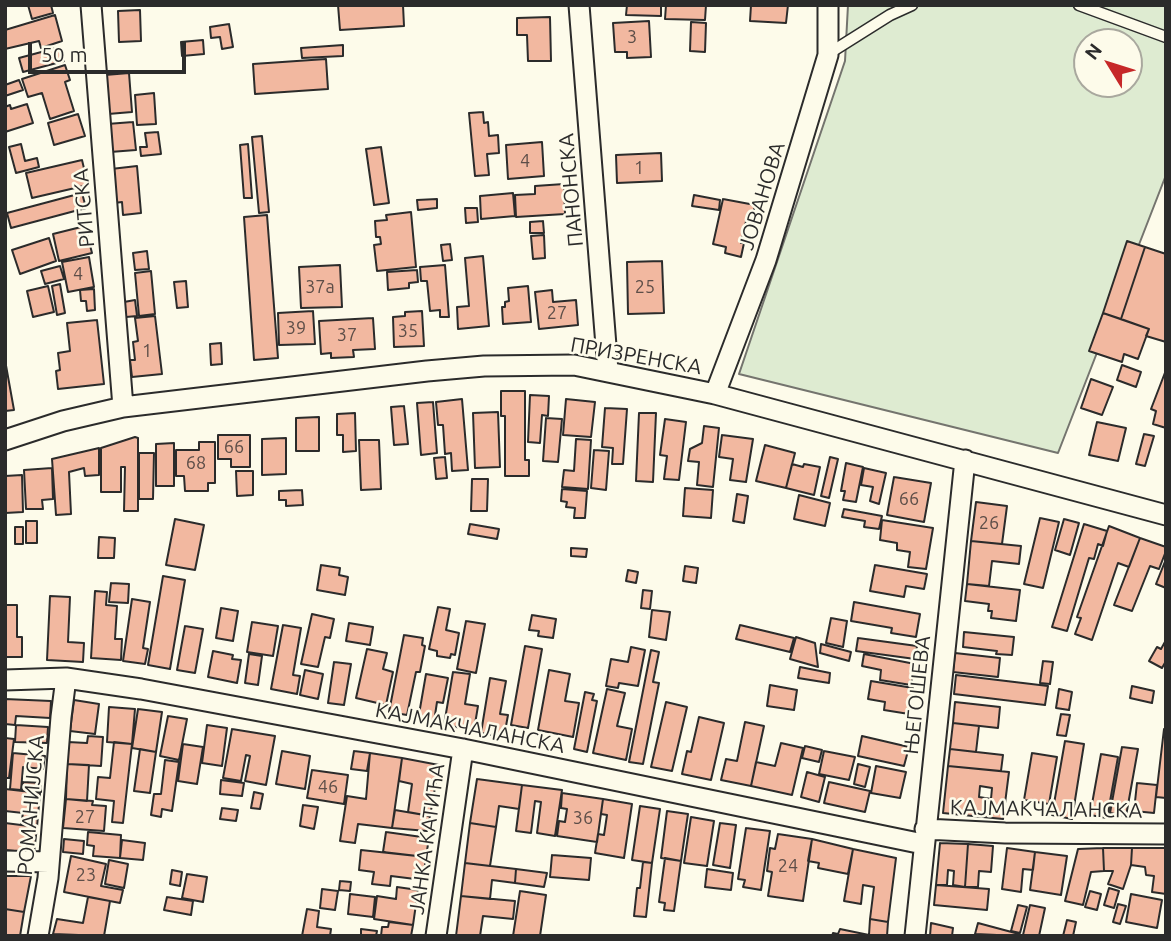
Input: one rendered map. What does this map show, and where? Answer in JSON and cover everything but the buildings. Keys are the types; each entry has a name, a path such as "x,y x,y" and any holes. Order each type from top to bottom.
{"street":[{"name":"РИТСКА","path":"90,5 123,407"},
{"name":"ПАНОНСКА","path":"579,5 608,371"},
{"name":"ЈОВАНОВА","path":"715,394 766,260 828,55 828,5"},
{"name":"ПРИЗРЕНСКА","path":"5,440 63,421 123,407 427,370 575,365 715,394 1166,515"},
{"name":"ЊЕГОШЕВА","path":"915,936 965,460"},
{"name":"КАЈМАКЧАЛАНСКА","path":"5,680 66,678 116,685 924,836 1166,834"},
{"name":"РОМАНИЈСКА","path":"38,936 48,878 66,678"},
{"name":"ЈАНКА КАТИЋА","path":"436,936 463,749"},
{"path":"5,861 49,862"}],"lane":[{"path":"828,55 890,15 912,5"},
{"path":"1079,5 1166,37"}],"green space":[{"path":"848,5 1166,5 1166,175 1058,453 739,374 845,61"}]}
